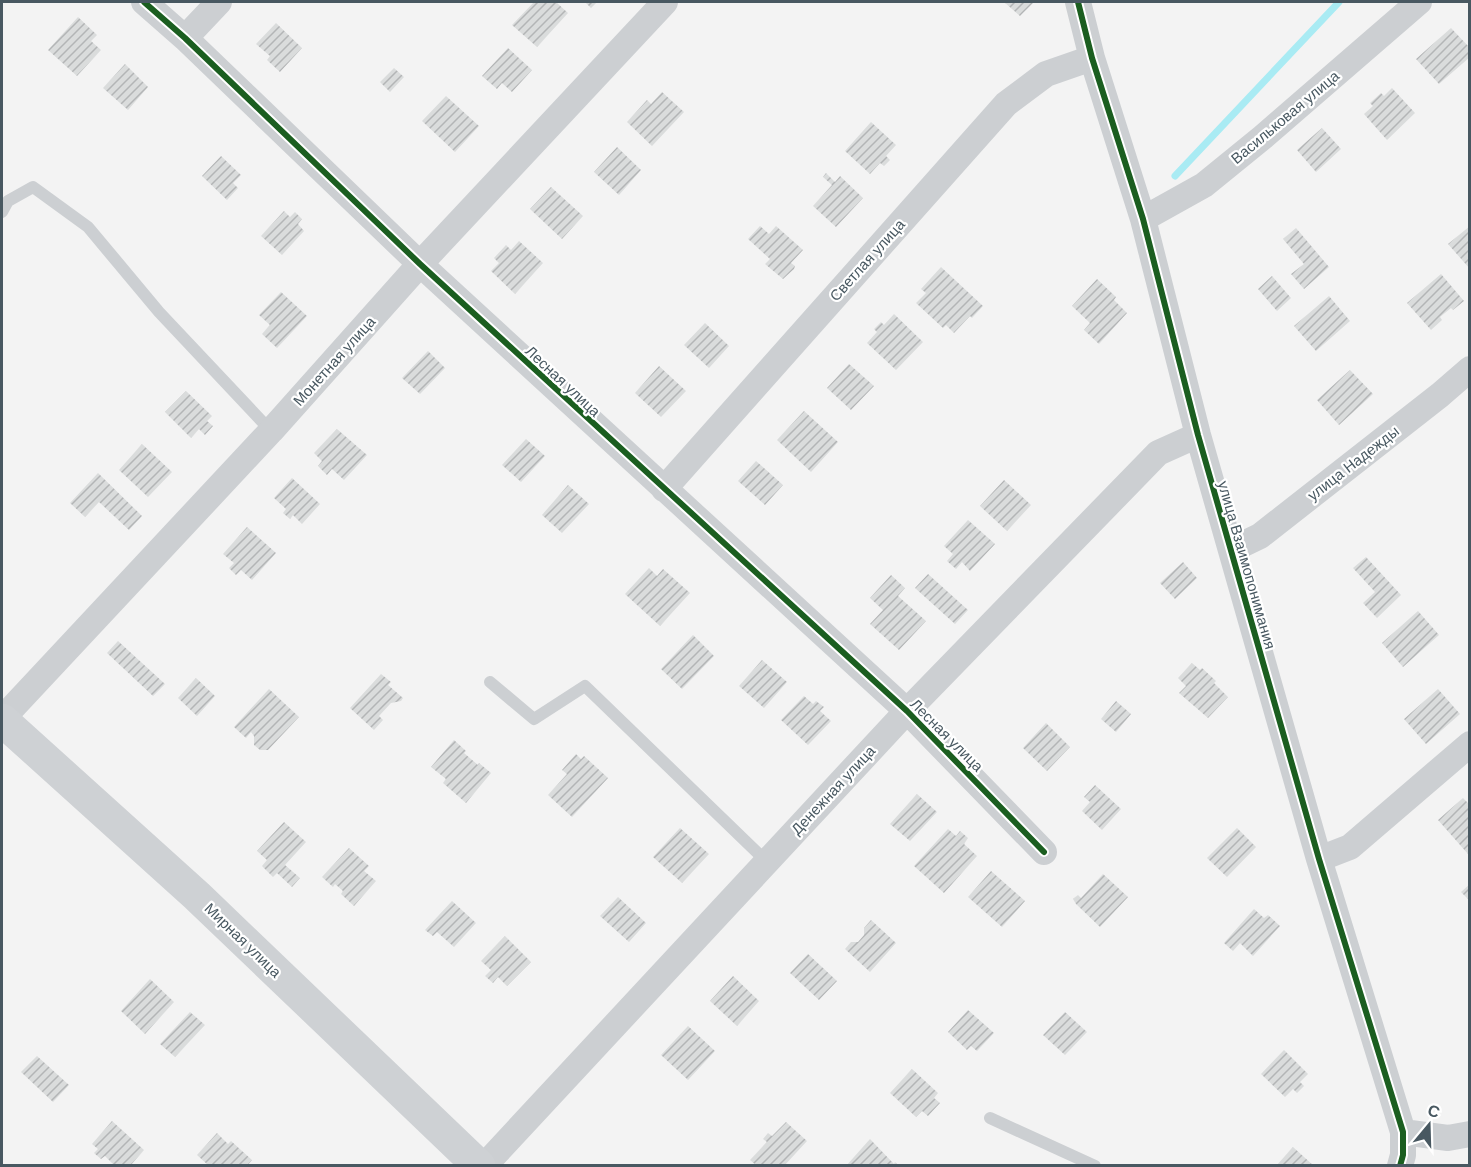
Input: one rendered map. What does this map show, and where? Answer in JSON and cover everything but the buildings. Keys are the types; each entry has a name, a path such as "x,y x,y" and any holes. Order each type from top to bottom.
{"street":[{"name":"Лесная улица","path":"144,2 185,38 420,264 907,711 1044,852"},
{"path":"185,38 219,2"},
{"name":"Монетная улица","path":"2,720 271,431 420,264 665,2"},
{"name":"улица Взаимопонимания","path":"1078,2 1092,58 1143,219 1198,435 1318,859 1403,1132"},
{"name":"Васильковая улица","path":"1143,219 1204,185 1419,2"},
{"name":"Светлая улица","path":"663,489 1006,104 1046,74 1092,58"},
{"name":"улица Надежды","path":"1231,550 1260,536 1470,369"},
{"name":"Денежная улица","path":"484,1166 907,711 1158,453 1198,435"},
{"name":"Мирная улица","path":"2,720 196,896 479,1166"},
{"path":"1318,859 1350,847 1470,744"},
{"path":"1400,1166 1403,1155 1403,1132 1448,1138 1470,1134"}],"lane":[{"path":"2,212 9,201 33,187 88,227 159,312 271,431"},
{"path":"490,682 534,718 585,686 766,861"},
{"path":"990,1118 1095,1166"}],"waterway":[{"path":"1175,176 1339,2"}],"cycle path":[{"path":"144,2 185,38 420,264 907,711 1044,852"},
{"path":"1078,2 1092,58 1143,219 1198,435 1319,859 1403,1132 1403,1155 1400,1166"}]}
